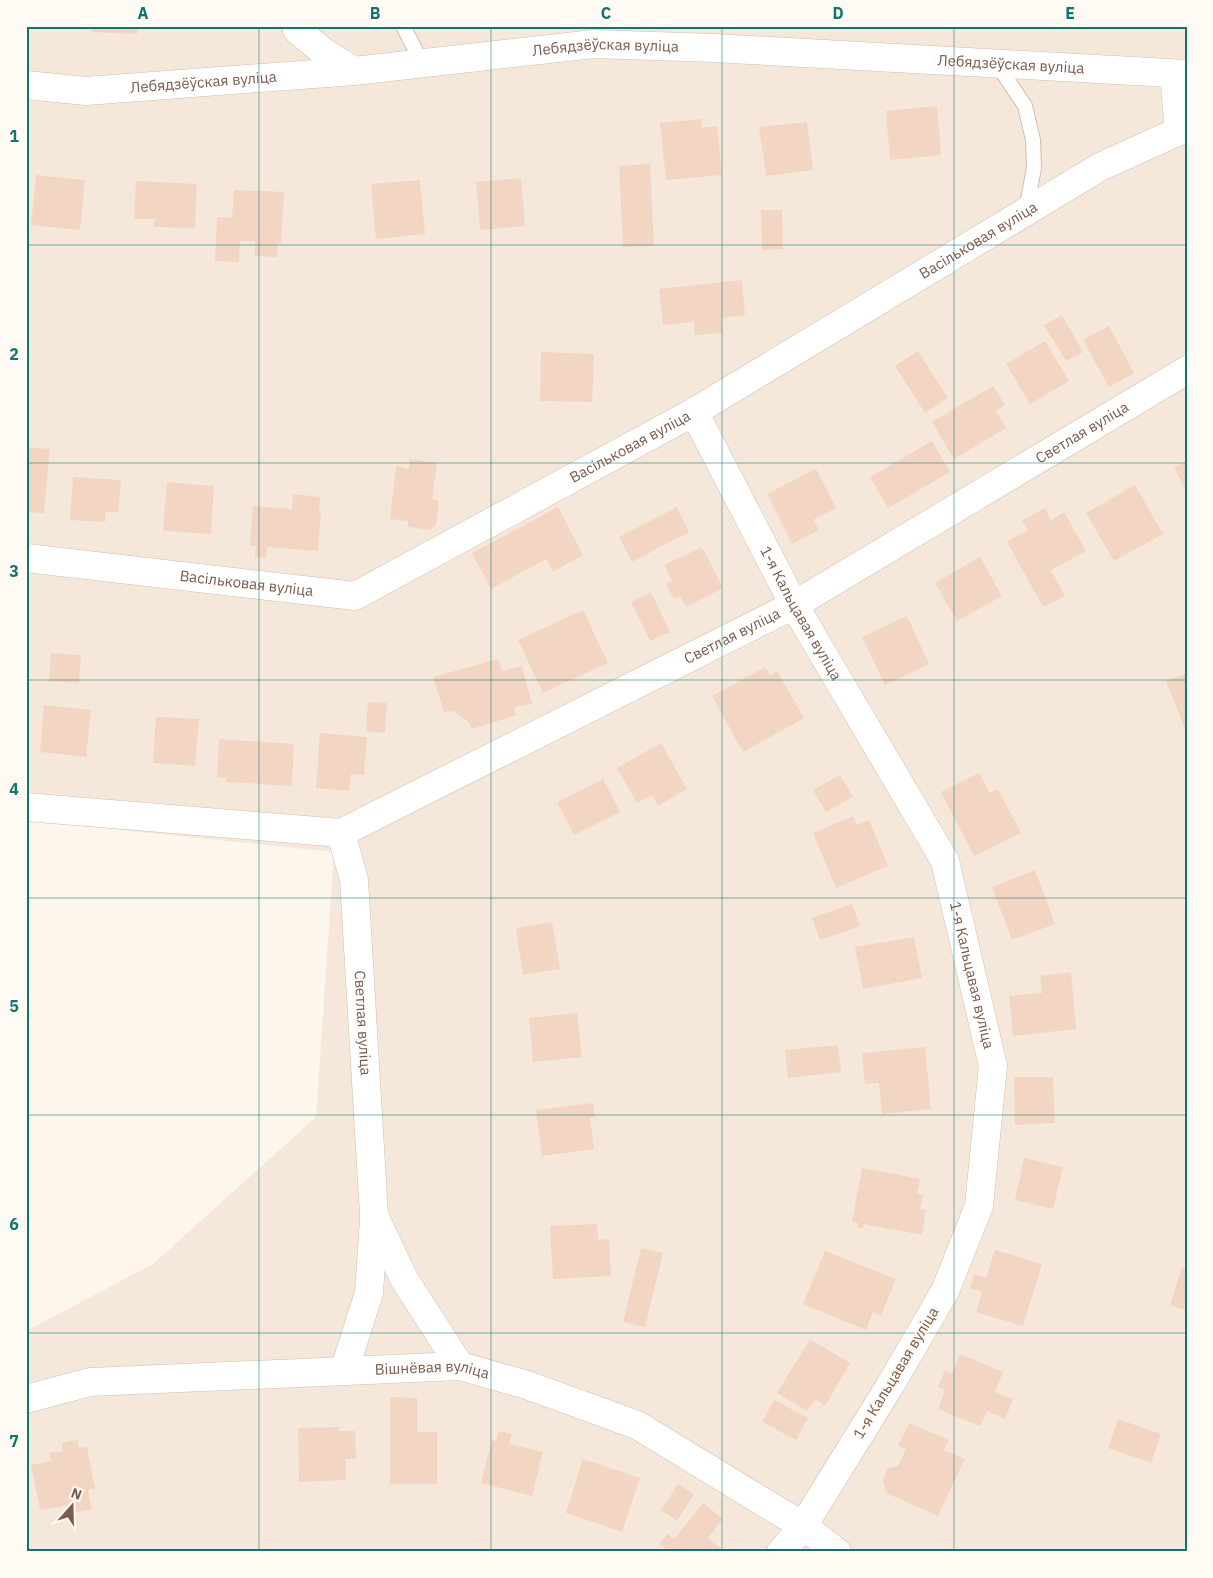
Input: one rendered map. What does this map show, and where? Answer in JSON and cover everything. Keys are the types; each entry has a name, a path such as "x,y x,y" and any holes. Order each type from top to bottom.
{"street":[{"path":"296,26 297,30 325,53 354,71"},
{"name":"Лебядзёўская вуліца","path":"26,85 86,91 354,71 594,44 714,48 1180,74"},
{"path":"1180,74 1183,130"},
{"name":"Васільковая вуліца","path":"27,562 355,596 694,412 1100,167 1183,130"},
{"name":"Светлая вуліца","path":"344,1371 369,1293 374,1215 354,880 341,833 794,605 1187,370"},
{"name":"1-я Кальцавая вуліца","path":"694,412 794,605 945,862 993,1066 979,1206 945,1291 892,1384 803,1526 782,1552"},
{"path":"26,807 341,833"},
{"name":"Светлая вуліца","path":"374,1215 404,1279 460,1366"},
{"name":"Вішнёвая вуліца","path":"26,1399 90,1382 460,1366 527,1385 637,1425 803,1526 837,1552"}],"lane":[{"path":"403,26 422,63"},
{"path":"997,64 1025,106 1033,140 1034,168 1025,212"}],"shaded area":[{"path":"26,26 1187,26 1187,1552 26,1552 26,1331 153,1264 316,1117 334,852 26,820"}],"building":[{"path":"92,26 138,26 137,34 92,32"},
{"path":"937,106 941,155 890,160 886,111"},
{"path":"701,119 702,128 717,126 722,175 666,180 660,123"},
{"path":"807,122 813,170 766,176 759,127"},
{"path":"650,164 654,246 623,247 619,166"},
{"path":"36,175 85,180 80,230 31,225"},
{"path":"521,178 525,226 480,230 476,182"},
{"path":"420,180 425,234 376,239 371,184"},
{"path":"136,181 197,184 195,228 154,227 155,219 134,219"},
{"path":"234,190 284,192 281,243 278,242 277,257 255,256 255,241 240,241 239,262 215,261 217,217 232,218"},
{"path":"761,210 782,210 783,249 762,250"},
{"path":"742,280 745,315 721,318 723,333 695,335 694,322 663,325 659,289"},
{"path":"1062,315 1083,352 1066,361 1044,325"},
{"path":"1109,326 1134,373 1109,387 1083,340"},
{"path":"1045,341 1069,381 1030,404 1006,364"},
{"path":"918,351 948,398 925,413 895,366"},
{"path":"541,352 594,354 592,402 540,401"},
{"path":"993,386 1005,405 996,411 1006,428 954,459 932,422"},
{"path":"932,441 950,472 888,508 870,477"},
{"path":"26,447 50,449 44,513 26,512"},
{"path":"410,459 437,463 432,499 439,501 436,525 430,530 408,527 408,521 390,519 396,466 409,469"},
{"path":"1187,461 1187,492 1174,468"},
{"path":"816,469 836,508 813,520 819,530 792,544 767,494"},
{"path":"73,477 121,480 118,512 105,512 105,522 70,520"},
{"path":"167,482 214,486 211,534 163,531"},
{"path":"1135,485 1163,534 1114,561 1086,513"},
{"path":"293,494 320,497 319,511 321,511 318,551 267,547 266,558 255,557 256,546 250,546 253,506 292,509"},
{"path":"558,507 583,555 553,572 546,559 491,589 472,553"},
{"path":"677,507 689,532 632,562 619,537"},
{"path":"1045,508 1051,520 1064,512 1086,551 1051,570 1065,596 1043,607 1007,542 1028,530 1022,520"},
{"path":"702,547 723,588 686,607 680,596 674,599 666,584 672,581 664,565"},
{"path":"980,557 1002,596 957,621 935,583"},
{"path":"651,592 670,632 650,641 631,602"},
{"path":"583,610 608,663 543,693 518,640"},
{"path":"907,616 929,664 885,685 862,637"},
{"path":"51,653 81,655 79,683 49,681"},
{"path":"498,659 502,671 522,666 532,704 514,707 516,715 472,729 468,721 452,711 444,712 433,677"},
{"path":"765,667 770,675 777,671 804,718 743,752 712,696"},
{"path":"1187,673 1187,734 1166,681"},
{"path":"368,702 387,703 385,733 366,731"},
{"path":"44,705 91,710 86,757 40,752"},
{"path":"156,717 199,719 195,766 153,763"},
{"path":"320,733 367,737 364,775 351,774 349,791 316,788"},
{"path":"219,739 294,744 292,786 226,782 226,778 217,777"},
{"path":"661,743 687,789 658,806 652,795 637,803 617,768"},
{"path":"979,773 990,793 998,789 1021,833 974,856 941,792"},
{"path":"840,775 853,797 826,812 813,790"},
{"path":"603,779 620,812 574,835 557,802"},
{"path":"853,816 857,825 869,820 888,866 836,888 813,833"},
{"path":"1035,870 1055,924 1012,940 992,887"},
{"path":"852,904 860,926 820,940 812,918"},
{"path":"552,922 560,969 523,975 516,928"},
{"path":"914,937 922,978 863,989 855,947"},
{"path":"1071,972 1076,1029 1013,1036 1009,996 1042,993 1040,976"},
{"path":"577,1013 582,1057 533,1062 529,1018"},
{"path":"838,1045 841,1072 788,1078 785,1050"},
{"path":"925,1047 931,1109 882,1114 879,1083 865,1084 862,1053"},
{"path":"1014,1077 1053,1077 1055,1123 1015,1125"},
{"path":"593,1103 595,1117 590,1118 594,1149 542,1156 536,1110"},
{"path":"1024,1158 1063,1167 1053,1209 1015,1200"},
{"path":"862,1168 920,1179 917,1194 923,1195 920,1209 926,1210 922,1235 864,1224 863,1229 857,1228 858,1223 852,1222"},
{"path":"597,1224 598,1240 609,1239 611,1276 553,1279 550,1226"},
{"path":"641,1248 663,1253 645,1327 623,1322"},
{"path":"995,1250 1042,1264 1023,1326 976,1312 982,1292 970,1288 974,1274 986,1278"},
{"path":"825,1251 896,1279 881,1316 873,1312 866,1330 803,1304"},
{"path":"1182,1267 1187,1269 1187,1311 1170,1305"},
{"path":"810,1339 850,1363 825,1406 815,1399 807,1411 777,1393"},
{"path":"960,1354 1003,1372 995,1392 1013,1399 1005,1419 987,1411 980,1426 938,1409 945,1390 938,1387 945,1370 952,1374"},
{"path":"390,1397 417,1398 417,1432 437,1432 437,1484 390,1484"},
{"path":"774,1400 808,1418 796,1440 762,1422"},
{"path":"1118,1419 1161,1434 1151,1463 1108,1448"},
{"path":"909,1423 949,1440 944,1450 965,1459 938,1516 886,1493 883,1480 888,1468 898,1466 906,1449 898,1446"},
{"path":"339,1427 339,1431 355,1431 356,1459 346,1459 346,1480 299,1482 298,1428"},
{"path":"499,1431 512,1434 509,1444 543,1452 532,1496 481,1483 492,1440 496,1441"},
{"path":"77,1440 79,1448 87,1447 95,1488 88,1490 92,1509 71,1513 69,1505 40,1510 31,1465 51,1461 49,1453 63,1451 62,1443"},
{"path":"583,1459 640,1478 622,1532 566,1513"},
{"path":"678,1484 694,1494 677,1521 661,1510"},
{"path":"703,1503 723,1519 708,1538 725,1552 662,1552 665,1548 659,1544 668,1534 674,1539"}]}
